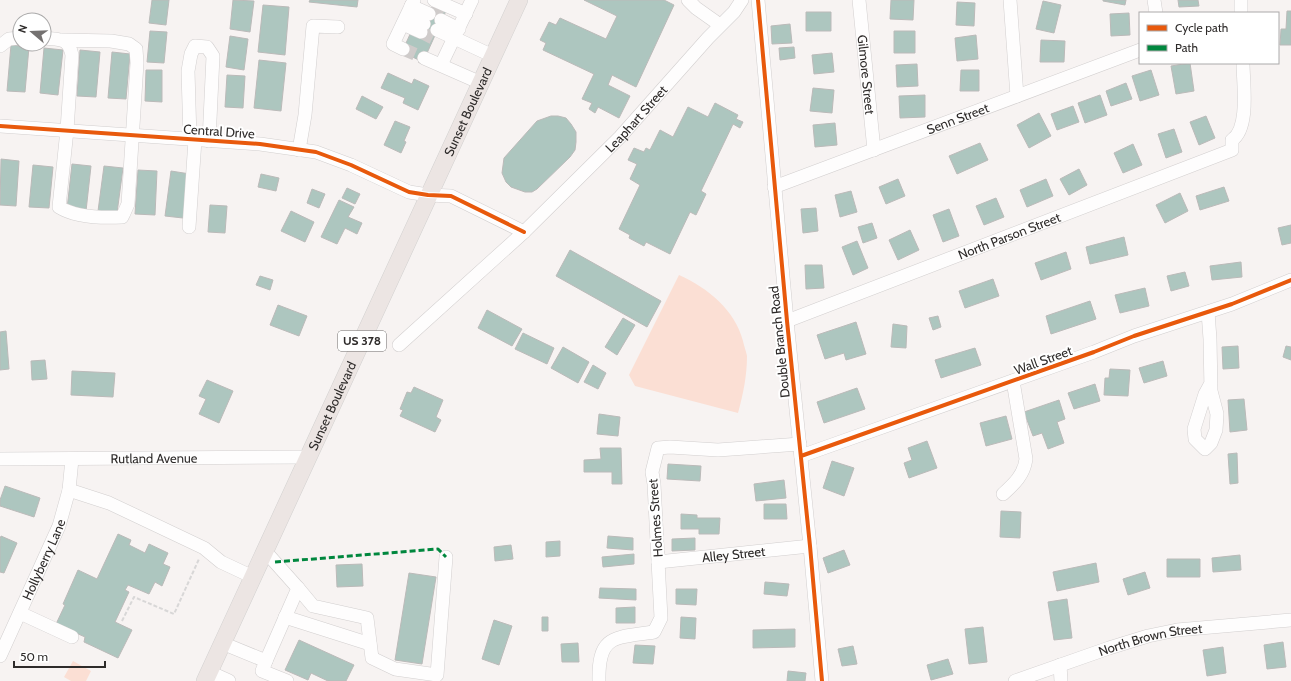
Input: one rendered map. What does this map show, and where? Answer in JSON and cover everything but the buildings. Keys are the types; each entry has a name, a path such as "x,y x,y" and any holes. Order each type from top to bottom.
{"main road":[{"name":"Sunset Boulevard","path":"207,676 519,0"}],"street":[{"path":"441,65 472,0"},
{"path":"688,0 696,8 720,25"},
{"name":"Leaphart Street","path":"399,346 524,232 620,137 720,25 734,12 742,0"},
{"name":"Double Branch Road","path":"758,0 774,187 822,681"},
{"name":"Gilmore Street","path":"860,0 874,150"},
{"path":"1010,0 1017,96"},
{"path":"1154,0 1156,12"},
{"path":"1241,0 1241,12"},
{"path":"410,9 428,16"},
{"path":"410,9 458,30 493,56"},
{"path":"403,49 394,44 410,9"},
{"path":"299,150 305,115 313,26 338,27"},
{"path":"439,26 458,30"},
{"path":"0,46 9,38 12,38"},
{"path":"52,39 111,41 129,44 136,49 137,63 128,204 122,217 112,218 76,214 59,207 67,130 72,55 70,46 63,40"},
{"path":"189,227 192,139 188,71 190,54 195,46 207,47 213,56 209,141"},
{"name":"Senn Street","path":"774,187 1139,50"},
{"path":"424,58 481,82"},
{"name":"North Parson Street","path":"787,321 1232,150 1232,140 1237,136 1244,110 1243,64"},
{"name":"Central Drive","path":"0,126 260,144 316,152 351,165 409,192 428,195"},
{"path":"428,195 450,196 524,232"},
{"name":"Wall Street","path":"800,450 1012,381 1134,336 1232,304 1291,280"},
{"path":"1208,312 1211,383"},
{"path":"1003,494 1020,476 1024,469 1026,460 1012,381"},
{"name":"Holmes Street","path":"599,681 601,653 607,644 616,638 654,632 661,618 654,484 652,472 658,448 800,450"},
{"name":"Rutland Avenue","path":"0,459 309,457"},
{"name":"Hollyberry Lane","path":"0,656 59,526 69,490 72,459"},
{"path":"69,490 109,503 204,548 221,562 253,577"},
{"name":"Alley Street","path":"658,562 810,546"},
{"path":"265,551 313,606 368,618 372,658 395,669 437,675 446,557"},
{"path":"287,681 262,671 298,588"},
{"path":"20,613 72,637"},
{"path":"285,617 370,644"},
{"name":"North Brown Street","path":"1015,681 1148,636 1177,630 1291,620"},
{"path":"222,643 266,661"},
{"path":"1060,665 1061,681"},
{"path":"207,676 230,681"}],"path":[{"path":"122,620 134,596 174,614 204,548"}],"shaded area":[{"path":"679,275 700,286 719,301 734,319 739,330 747,356 742,399 738,413 635,386 629,375"},
{"path":"73,661 91,671 86,681 71,681 64,677"}],"tunnel":[{"path":"431,9 444,15"},
{"path":"421,32 433,38"},
{"path":"403,49 424,58"}],"marked path":[{"path":"275,562 438,549 446,557"}],"cycle path":[{"path":"758,0 822,681"},
{"path":"0,126 260,144 316,152 351,165 409,192 451,196 524,232"},
{"path":"801,456 1094,352 1134,336 1232,304 1291,280"}]}
